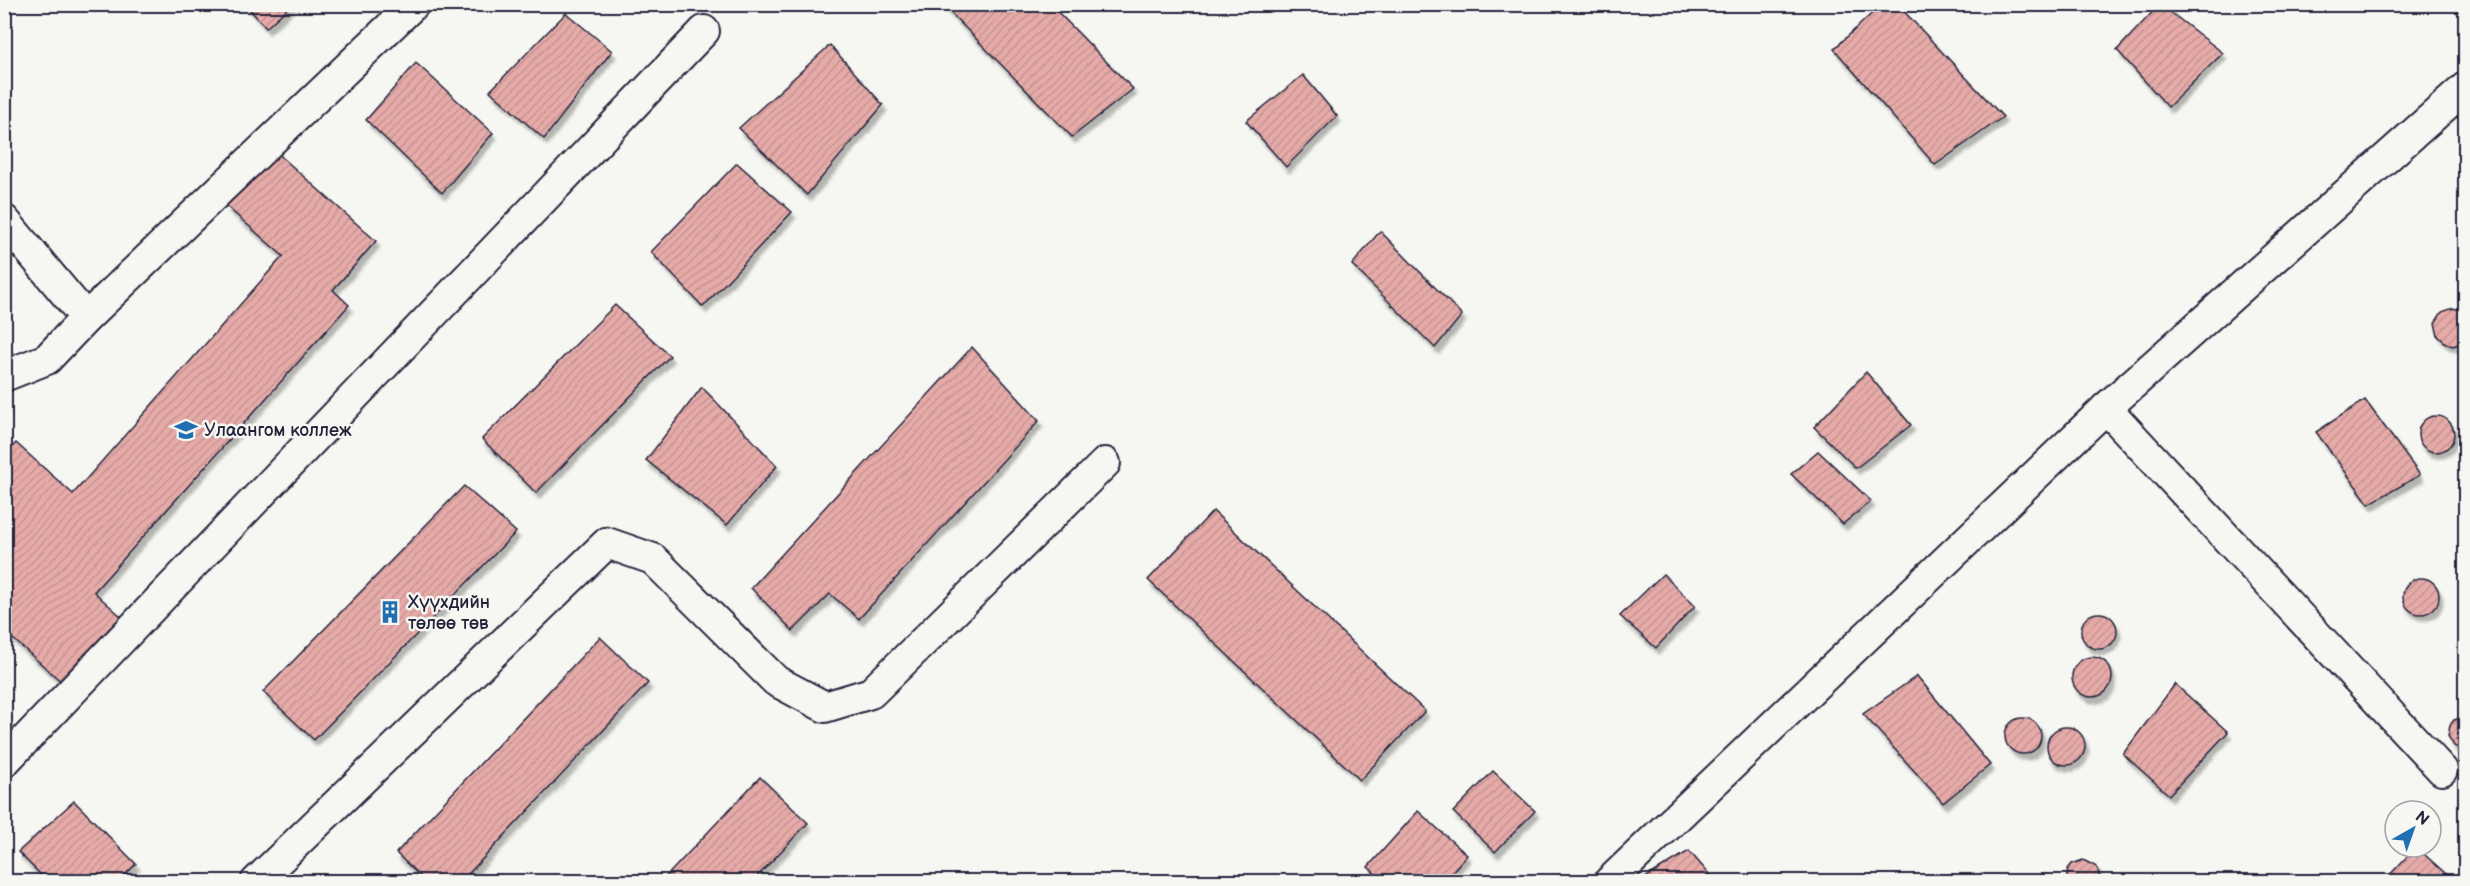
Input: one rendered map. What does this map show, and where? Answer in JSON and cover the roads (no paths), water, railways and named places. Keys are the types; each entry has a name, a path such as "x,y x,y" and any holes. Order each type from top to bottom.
{"street":[{"path":"4,376 47,360 86,318 414,4"},
{"path":"4,762 704,31"},
{"path":"1609,882 2106,408 2466,87"},
{"path":"4,220 86,318"},
{"path":"2106,408 2442,770"},
{"path":"256,882 607,543 653,559 776,681 825,707 871,693 1105,463"}],"place":[{"name":"Улаангом коллеж","path":"186,430"},
{"name":"Хүүхдийн төлөө төв","path":"390,612"}]}
